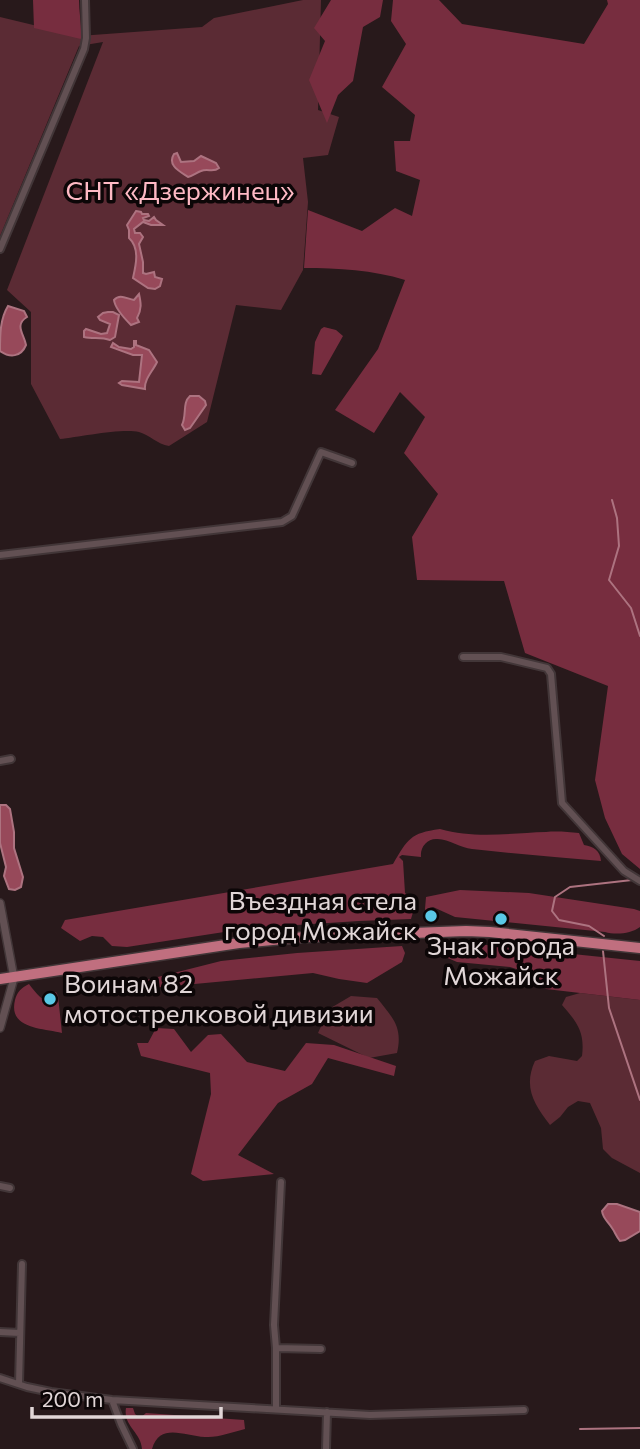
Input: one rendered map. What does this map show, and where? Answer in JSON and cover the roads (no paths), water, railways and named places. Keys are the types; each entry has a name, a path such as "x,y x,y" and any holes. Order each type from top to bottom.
{"main road":[{"path":"0,979 239,943 340,935 474,931 640,948"}],"street":[{"path":"0,249 84,49 85,0"},
{"path":"0,555 282,523 292,516 321,452 352,463"},
{"path":"463,657 500,657 547,668 551,674 562,803 624,871 640,881"},
{"path":"0,761 11,759"},
{"path":"0,903 14,978 0,1028"},
{"path":"276,1409 274,1325 281,1182"},
{"path":"0,1186 10,1188"},
{"path":"19,1384 22,1264"},
{"path":"0,1332 20,1333"},
{"path":"276,1348 321,1349"},
{"path":"0,1378 51,1392 112,1400 370,1415 524,1410"},
{"path":"112,1400 133,1449"},
{"path":"326,1449 327,1412"}],"waterway":[{"path":"612,500 617,518 619,546 609,580 631,608 640,636"},
{"path":"604,936 589,926 559,920 552,911 555,897 570,887 632,880"},
{"path":"603,951 609,1008 640,1100"},
{"path":"580,1429 640,1428"}],"place":[{"name":"Въездная стела город Можайск","path":"431,916"},
{"name":"Знак города Можайск","path":"501,919"},
{"name":"Воинам 82 мотострелковой дивизии","path":"50,999"}],"park label":[{"name":"СНТ «Дзержинец»","path":"180,191"}]}
